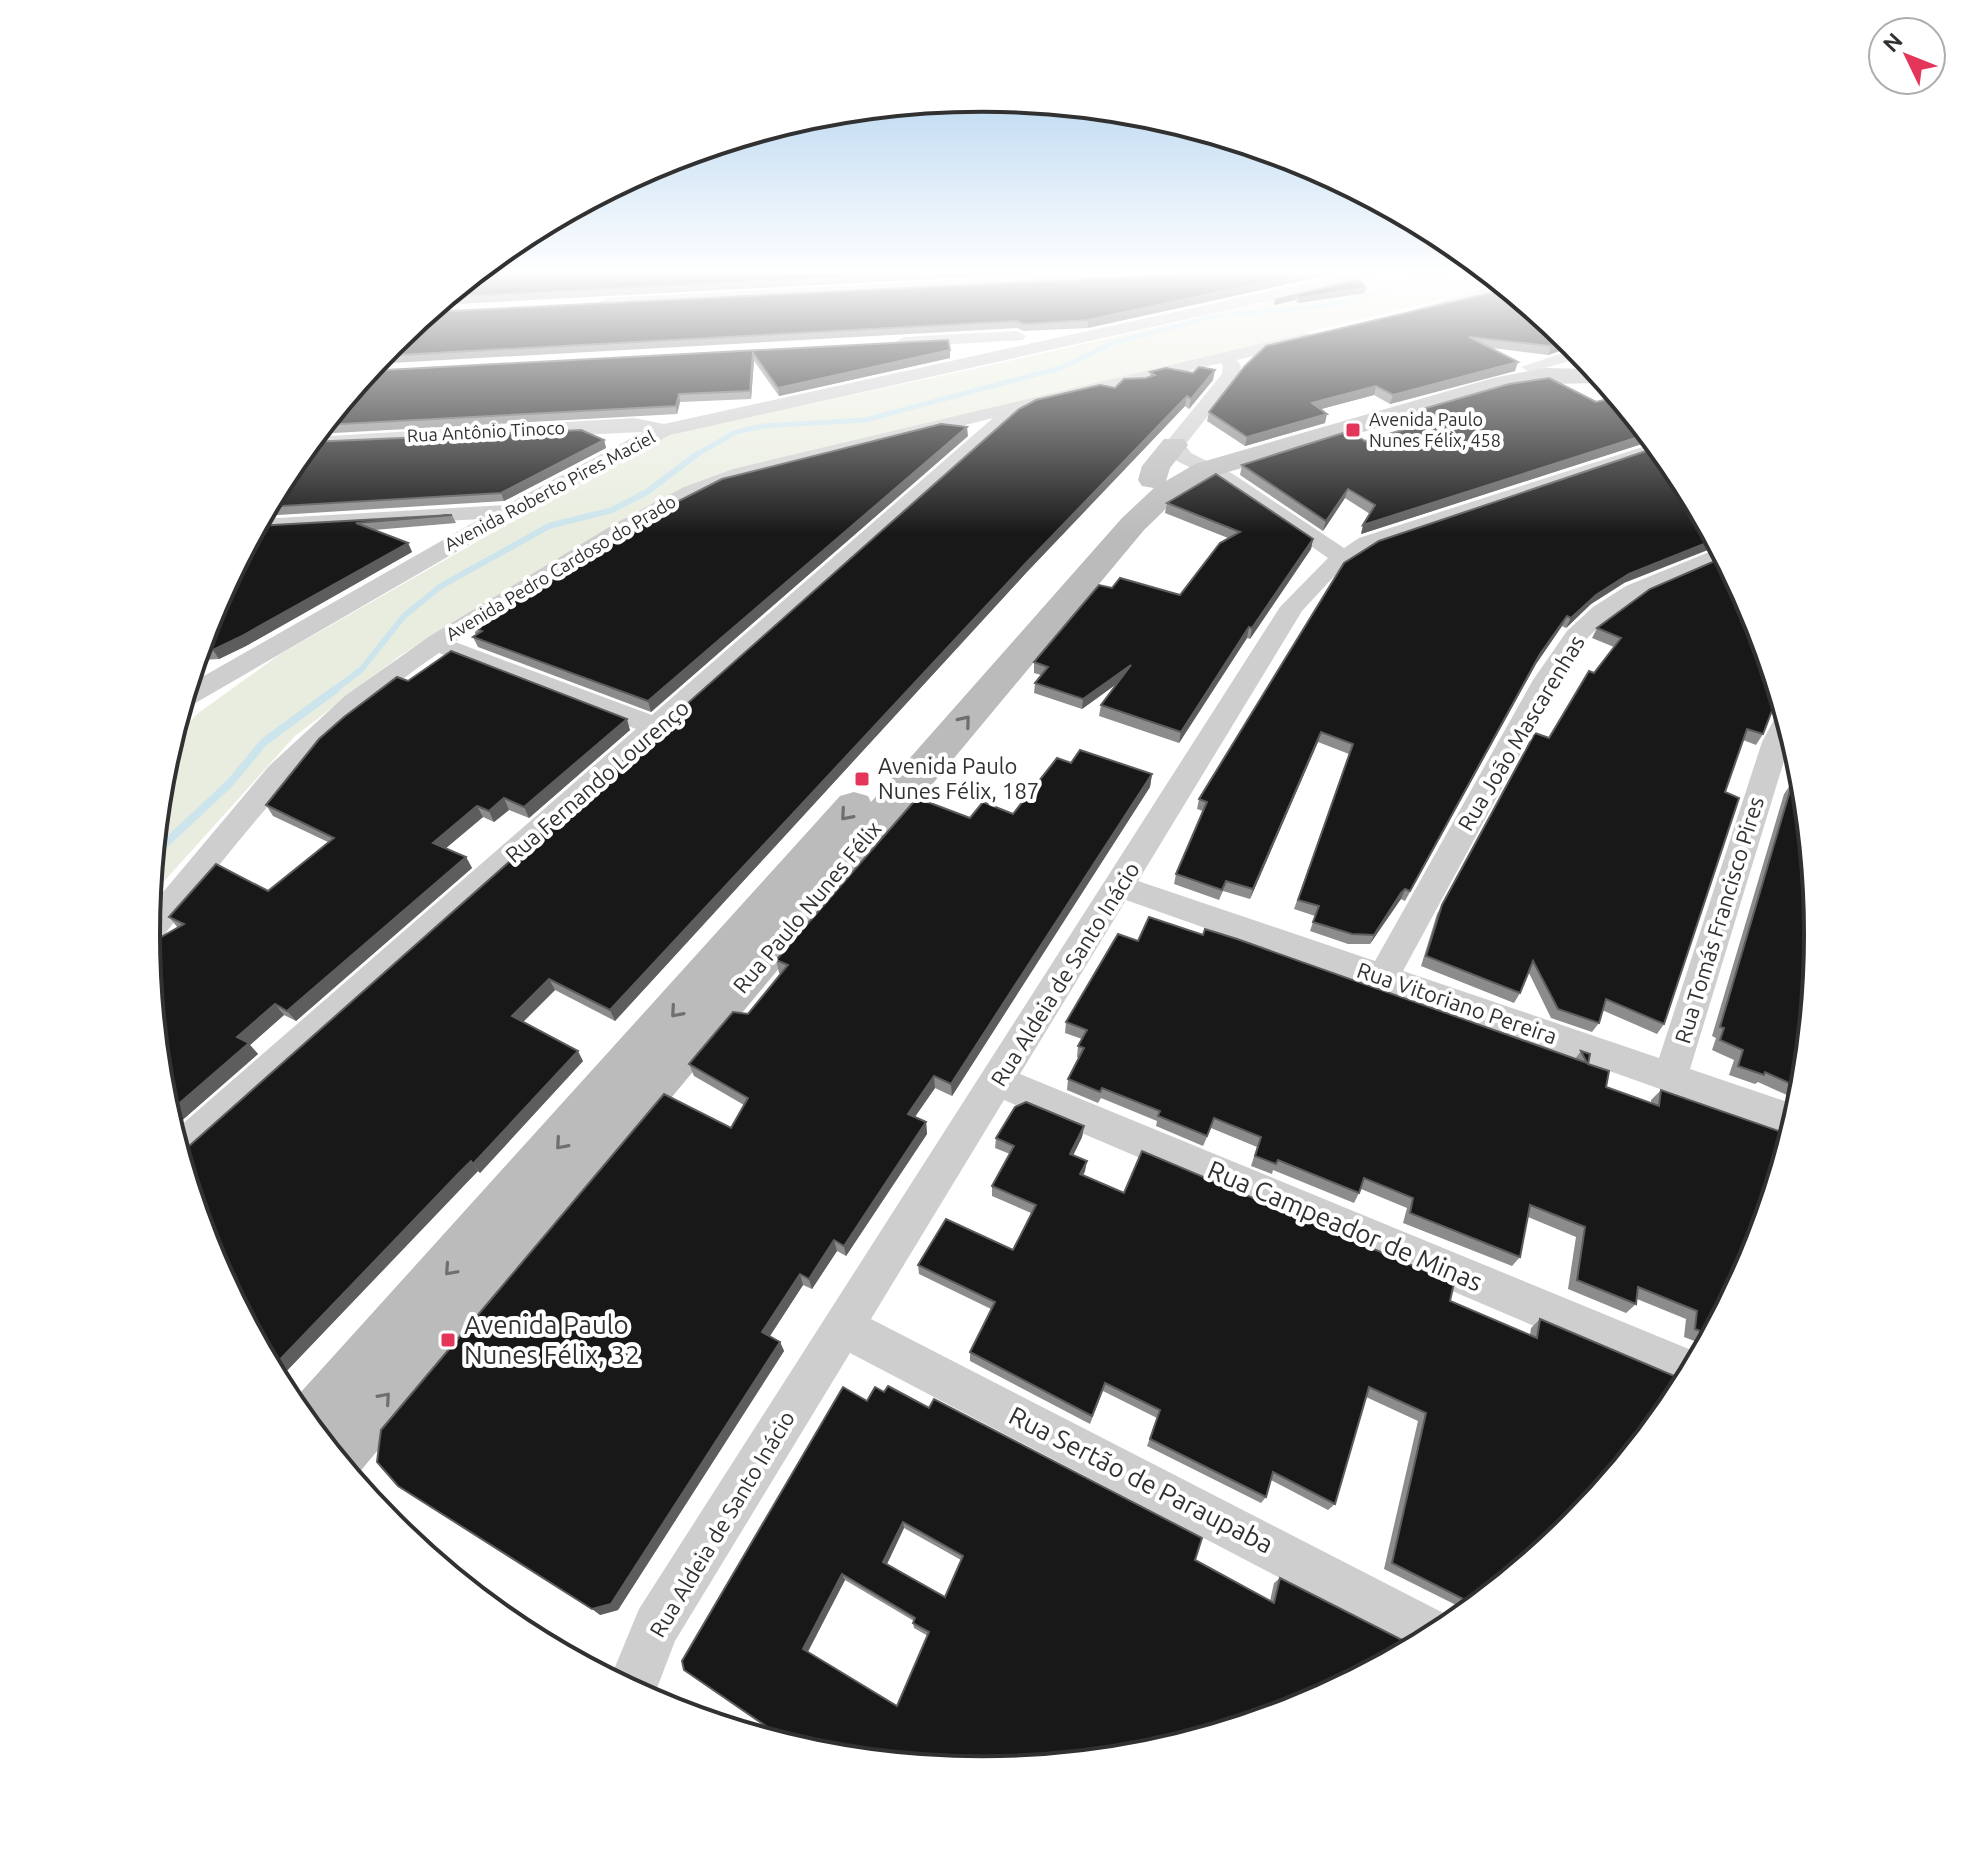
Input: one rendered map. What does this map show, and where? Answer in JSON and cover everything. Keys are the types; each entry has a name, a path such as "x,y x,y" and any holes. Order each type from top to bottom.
{"main road":[{"path":"1517,373 1571,361"},
{"name":"Rua Paulo Nunes Félix","path":"318,1418 1121,504 1196,461 1517,373"},
{"path":"1517,373 1586,377"},
{"name":"Rua Paulo Nunes Félix","path":"341,1449 1133,524 1196,461"}],"street":[{"name":"Avenida Roberto Pires Maciel","path":"198,686 637,441 664,430 979,360"},
{"name":"Avenida Pedro Cardoso do Prado","path":"160,918 279,773 326,725 373,687 438,644 673,498 708,483 1217,360"},
{"path":"1228,360 1232,366 1231,375 1196,461 1343,558"},
{"name":"Rua Fernando Lourenço","path":"187,1143 1015,409"},
{"name":"Rua Antônio Tinoco","path":"323,442 634,424 664,430"},
{"name":"Rua Aldeia de Santo Inácio","path":"635,1679 656,1626 1292,607 1343,558 1367,543 1408,527 1647,452"},
{"path":"269,525 510,511"},
{"name":"Rua João Mascarenhas","path":"1383,977 1408,926 1555,668 1586,625 1620,600 1661,578 1712,558"},
{"path":"438,644 658,727"},
{"name":"Rua Tomás Francisco Pires","path":"1670,1077 1759,791 1779,738"},
{"name":"Rua Vitoriano Pereira","path":"1119,886 1783,1116"},
{"name":"Rua Campeador de Minas","path":"998,1081 1680,1366"},
{"name":"Rua Sertão de Paraupaba","path":"843,1327 1423,1626"}],"shaded area":[{"path":"1012,360 1191,360 722,473 630,515 401,655 295,736 161,885 175,774 187,725 197,714 279,655 663,435"}],"building":[{"path":"570,360 752,360 750,391 679,394 676,406 337,424 384,370"},
{"path":"758,360 904,360 778,388"},
{"path":"1251,360 1518,362 1393,395 1376,386 1312,403 1327,414 1247,437 1209,412"},
{"path":"1199,367 1215,370 1191,399 1187,396 1027,562 610,1010 549,979 512,1016 578,1051 473,1164 471,1161 459,1173 279,1360 244,1298 222,1249 188,1147 1019,409 1036,400 1100,385 1115,388 1124,379 1146,378 1155,375 1150,372 1166,368 1193,373"},
{"path":"1549,378 1596,402 1606,400 1637,438 1363,525 1375,505 1348,489 1326,521 1242,465 1349,431 1365,441 1436,420 1419,410 1509,384"},
{"path":"941,424 967,427 648,701 473,637 482,631 472,626 649,516 722,479"},
{"path":"581,430 604,440 501,493 280,506 324,441"},
{"path":"1646,451 1705,544 1629,574 1596,595 1571,618 1567,616 1540,654 1410,891 1405,889 1401,893 1374,935 1352,934 1313,922 1319,906 1298,900 1353,744 1321,732 1253,889 1226,881 1222,890 1176,874 1207,802 1199,799 1344,563 1379,541"},
{"path":"1216,474 1313,539 1252,628 1249,627 1181,732 1101,705 1131,665 1083,699 1035,683 1048,667 1034,662 1099,585 1112,588 1120,578 1180,595 1220,543 1240,532 1167,503"},
{"path":"452,515 356,523 408,543 240,637 210,650 244,570 269,525"},
{"path":"1714,561 1741,619 1772,711 1763,734 1747,729 1725,792 1739,798 1664,1024 1606,999 1599,1023 1558,1009 1533,961 1520,993 1426,956 1442,905 1535,733 1549,738 1589,671 1594,673 1621,638 1597,628 1650,589"},
{"path":"451,651 627,719 524,807 504,798 489,811 477,806 433,843 466,857 287,1011 275,1004 237,1037 249,1043 178,1105 161,988 160,938 184,924 169,917 216,864 268,891 334,838 266,805 319,739 344,717 397,677 408,681"},
{"path":"1080,750 1152,774 951,1084 934,1076 908,1114 926,1122 844,1246 834,1240 809,1279 800,1274 762,1332 780,1342 611,1604 592,1609 398,1486 377,1462 381,1430 664,1094 731,1128 748,1098 689,1064 733,1012 748,1014 788,965 776,960 917,798 970,818 983,802 1013,814 1057,758 1071,763"},
{"path":"1790,790 1802,880 1804,934 1802,988 1790,1083 1765,1072 1764,1075 1738,1066 1743,1050 1720,1040 1724,1028 1720,1027"},
{"path":"1149,917 1203,935 1205,929 1587,1063 1581,1051 1590,1054 1588,1064 1609,1071 1606,1087 1659,1106 1661,1090 1779,1131 1760,1198 1741,1249 1701,1331 1695,1329 1697,1311 1638,1287 1636,1304 1577,1280 1585,1227 1530,1205 1520,1257 1410,1213 1413,1198 1364,1178 1359,1193 1278,1160 1276,1164 1255,1156 1261,1137 1214,1118 1207,1136 1158,1116 1160,1111 1102,1088 1100,1092 1068,1079 1084,1048 1078,1046 1087,1030 1066,1022 1118,934 1138,941"},
{"path":"1026,1102 1084,1126 1070,1154 1087,1161 1080,1174 1124,1193 1142,1151 1454,1283 1450,1301 1537,1338 1540,1319 1674,1376 1600,1476 1523,1552 1463,1599 1392,1563 1426,1413 1369,1387 1335,1504 1273,1472 1266,1497 1150,1439 1160,1410 1105,1383 1092,1416 970,1352 995,1302 918,1265 946,1219 1013,1250 1036,1205 992,1186 1014,1146 996,1138 1015,1107"},
{"path":"888,1386 929,1408 934,1399 1202,1538 1195,1560 1274,1603 1280,1578 1402,1640 1345,1671 1246,1712 1194,1728 1089,1749 982,1756 928,1754 874,1749 769,1728 684,1670 682,1661 843,1387 867,1401 875,1387 884,1392","holes":["903,1522 963,1556 945,1597 883,1562","842,1574 915,1618 913,1623 929,1632 897,1706 803,1649"]}],"waterway":[{"path":"695,455 736,432 763,426 865,420 1060,368 1077,360"},
{"path":"333,691 361,670 404,616 441,586 549,526 612,510 647,492 695,455"},
{"path":"165,844 230,783 264,742 336,689"}],"place":[{"name":"Avenida Paulo Nunes Félix, 458","path":"1353,430"},
{"name":"Avenida Paulo Nunes Félix, 187","path":"862,779"},
{"name":"Avenida Paulo Nunes Félix, 32","path":"448,1340"}]}
